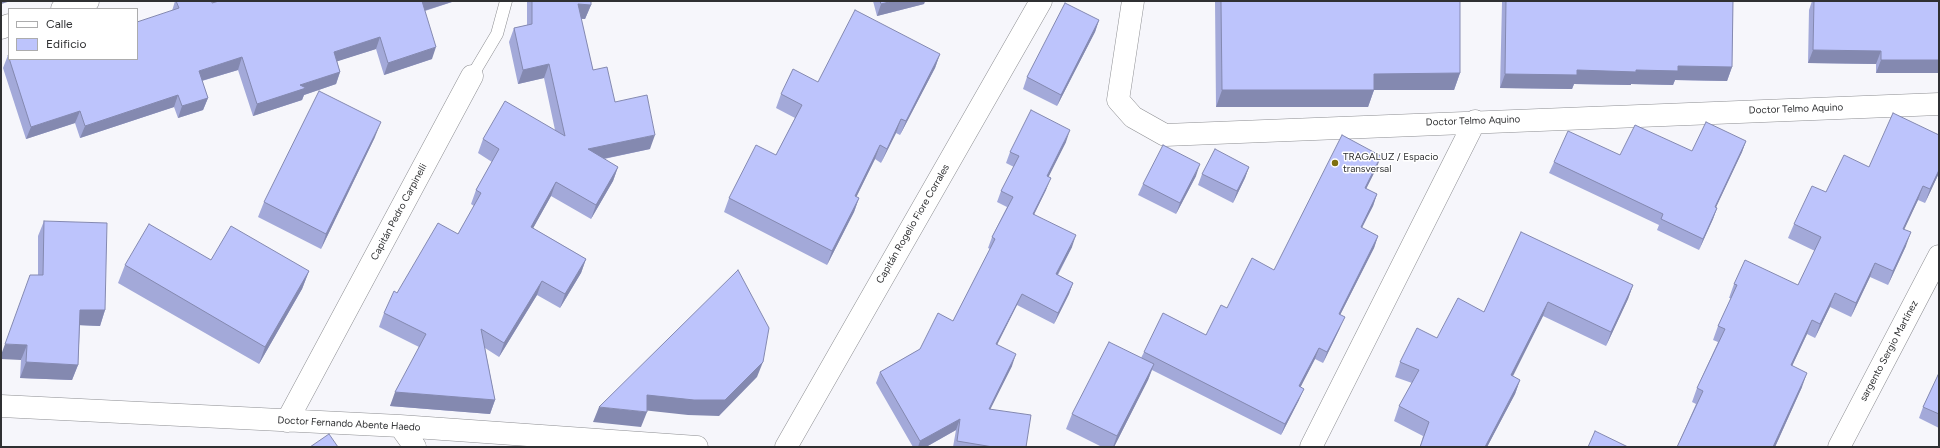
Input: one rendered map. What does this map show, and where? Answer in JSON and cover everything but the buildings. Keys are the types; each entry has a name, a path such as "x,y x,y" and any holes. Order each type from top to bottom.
{"street":[{"path":"65,8 88,1"},
{"name":"Capitán Rogelio Fiore Corrales","path":"786,447 1041,1"},
{"name":"Doctor Telmo Aquino","path":"1133,1 1118,100 1133,117 1166,135 1475,121 1939,104"},
{"name":"Capitán Pedro Carpinelli","path":"286,420 472,76"},
{"path":"1311,447 1475,121"},
{"name":"sargento Sergio Martínez","path":"1839,447 1939,256"},
{"name":"Doctor Fernando Abente Haedo","path":"1,406 400,426 697,447"},
{"path":"400,426 415,447"}],"lane":[{"name":"Capitán Pedro Carpinelli","path":"472,76 497,34 506,1"}],"place":[{"name":"TRAGALUZ / Espacio transversal","path":"1335,163"}]}
